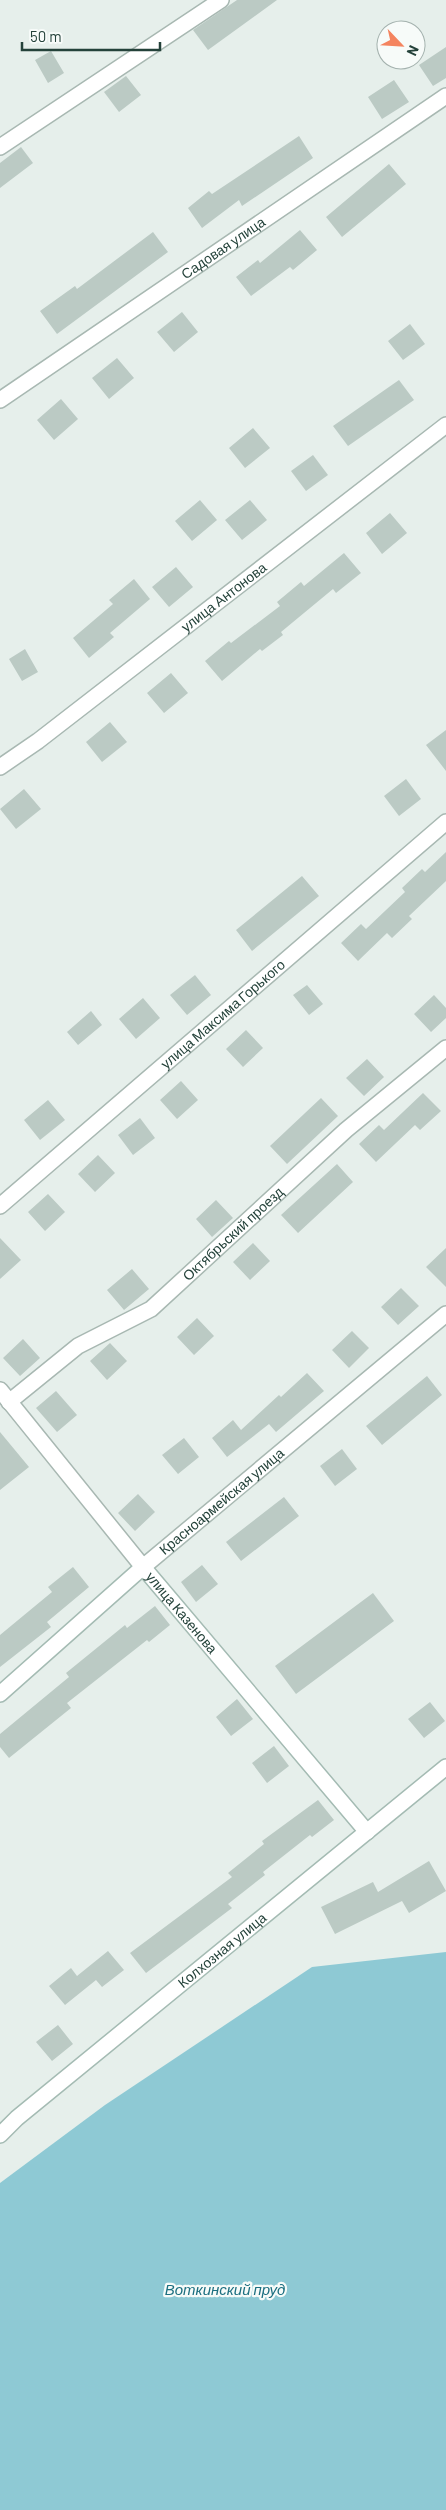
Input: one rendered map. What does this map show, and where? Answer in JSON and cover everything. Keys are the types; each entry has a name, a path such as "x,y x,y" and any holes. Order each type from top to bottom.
{"street":[{"path":"0,147 221,0"},
{"name":"Садовая улица","path":"0,400 446,96"},
{"name":"улица Антонова","path":"0,767 46,735 446,425"},
{"name":"улица Максима Горького","path":"0,1206 446,822"},
{"name":"Октябрьский проезд","path":"5,1396 78,1346 151,1309 346,1130 446,1048"},
{"name":"Красноармейская улица","path":"0,1694 143,1566 446,1314"},
{"name":"улица Казенова","path":"5,1396 143,1566 367,1832"},
{"name":"Колхозная улица","path":"0,2136 17,2118 446,1767"}],"water":[{"name":"Воткинский пруд","path":"446,1952 446,2510 0,2510 0,2183 105,2105 312,1967"}],"building":[{"path":"237,0 277,0 208,50 193,30"},
{"path":"446,47 446,78 433,86 422,70 426,70 426,60"},
{"path":"51,51 64,73 48,83 35,60"},
{"path":"126,76 141,95 119,112 104,92"},
{"path":"394,80 409,102 382,119 368,97"},
{"path":"299,136 313,158 242,206 239,200 202,228 188,208 209,191 212,194"},
{"path":"21,147 33,163 0,188 0,163"},
{"path":"389,164 406,184 342,237 326,217"},
{"path":"300,230 317,250 293,270 290,267 251,296 236,277 258,260 260,263"},
{"path":"153,232 168,252 57,334 40,311 75,286 77,289"},
{"path":"182,312 198,332 174,352 157,332"},
{"path":"410,324 425,344 403,360 388,341"},
{"path":"117,358 134,378 109,399 92,378"},
{"path":"399,380 414,400 348,446 333,426"},
{"path":"61,399 78,419 54,440 37,420"},
{"path":"253,428 270,448 245,468 229,448"},
{"path":"313,455 328,475 306,491 291,471"},
{"path":"200,500 217,520 192,541 175,521"},
{"path":"250,500 267,520 242,540 225,520"},
{"path":"390,513 407,533 382,554 366,533"},
{"path":"344,553 361,573 336,593 333,589 281,632 283,635 262,651 260,649 222,681 205,661 229,641 231,643 280,606 277,602 301,582 304,586"},
{"path":"176,567 193,587 169,607 152,587"},
{"path":"134,579 150,599 110,633 114,637 89,658 73,638 113,604 109,600"},
{"path":"25,649 38,672 22,681 9,659"},
{"path":"171,673 188,693 164,713 147,693"},
{"path":"110,722 127,742 102,762 86,742"},
{"path":"446,730 446,771 426,745"},
{"path":"406,779 421,799 399,816 384,796"},
{"path":"24,789 41,809 16,829 0,809"},
{"path":"446,852 446,881 409,916 412,919 392,938 387,933 358,961 341,943 361,924 366,929 405,892 402,888 422,869 425,872"},
{"path":"302,876 319,896 252,951 236,930"},
{"path":"195,975 211,995 187,1015 170,995"},
{"path":"307,985 323,1004 309,1015 293,995"},
{"path":"434,995 446,1008 446,1018 431,1032 414,1014"},
{"path":"143,998 160,1018 136,1039 119,1019"},
{"path":"91,1011 102,1025 78,1045 67,1032"},
{"path":"246,1030 263,1048 243,1067 226,1049"},
{"path":"367,1059 384,1077 364,1096 346,1078"},
{"path":"181,1081 198,1100 177,1119 160,1100"},
{"path":"423,1093 441,1111 420,1130 415,1125 376,1162 359,1144 379,1125 384,1130"},
{"path":"321,1098 338,1116 287,1164 270,1146"},
{"path":"48,1100 65,1120 40,1140 24,1120"},
{"path":"140,1118 155,1138 133,1155 118,1135"},
{"path":"98,1155 115,1173 95,1192 78,1174"},
{"path":"337,1164 353,1182 298,1233 281,1215"},
{"path":"48,1194 65,1212 45,1231 28,1212"},
{"path":"216,1200 233,1218 212,1237 196,1219"},
{"path":"0,1238 21,1260 0,1279"},
{"path":"253,1243 270,1261 250,1280 233,1262"},
{"path":"446,1248 446,1287 426,1267"},
{"path":"132,1269 149,1289 124,1310 107,1290"},
{"path":"401,1288 419,1306 398,1325 381,1307"},
{"path":"197,1318 214,1336 194,1355 177,1337"},
{"path":"352,1331 369,1348 349,1368 332,1350"},
{"path":"23,1339 40,1358 20,1376 3,1358"},
{"path":"110,1343 127,1361 107,1380 90,1361"},
{"path":"307,1373 324,1391 276,1432 269,1424 227,1457 212,1438 233,1420 241,1430 279,1395 281,1397"},
{"path":"427,1376 442,1395 382,1445 366,1426"},
{"path":"56,1391 77,1415 57,1432 36,1408"},
{"path":"0,1432 29,1467 0,1490"},
{"path":"184,1438 199,1457 178,1474 162,1455"},
{"path":"342,1449 357,1469 335,1486 320,1466"},
{"path":"138,1494 155,1512 135,1531 118,1513"},
{"path":"284,1497 299,1516 241,1561 226,1542"},
{"path":"202,1565 218,1584 196,1602 181,1582"},
{"path":"73,1567 89,1587 47,1622 51,1627 0,1667 0,1635 52,1592 48,1587"},
{"path":"373,1593 394,1621 296,1694 275,1666"},
{"path":"155,1606 170,1625 149,1642 147,1640 67,1703 71,1708 9,1758 0,1747 0,1734 69,1677 66,1673 125,1625 127,1628"},
{"path":"237,1699 253,1719 231,1736 216,1717"},
{"path":"430,1702 445,1721 424,1738 408,1719"},
{"path":"274,1746 289,1766 267,1783 252,1763"},
{"path":"318,1800 334,1820 312,1837 310,1835 263,1872 265,1875 228,1904 232,1908 146,1973 130,1953 232,1877 228,1873 264,1844 262,1841"},
{"path":"429,1861 446,1891 409,1913 402,1901 335,1934 321,1907 373,1882 378,1892"},
{"path":"108,1951 124,1970 102,1987 96,1980 65,2005 49,1986 71,1968 77,1976"},
{"path":"58,2025 73,2044 52,2061 36,2042"}]}
